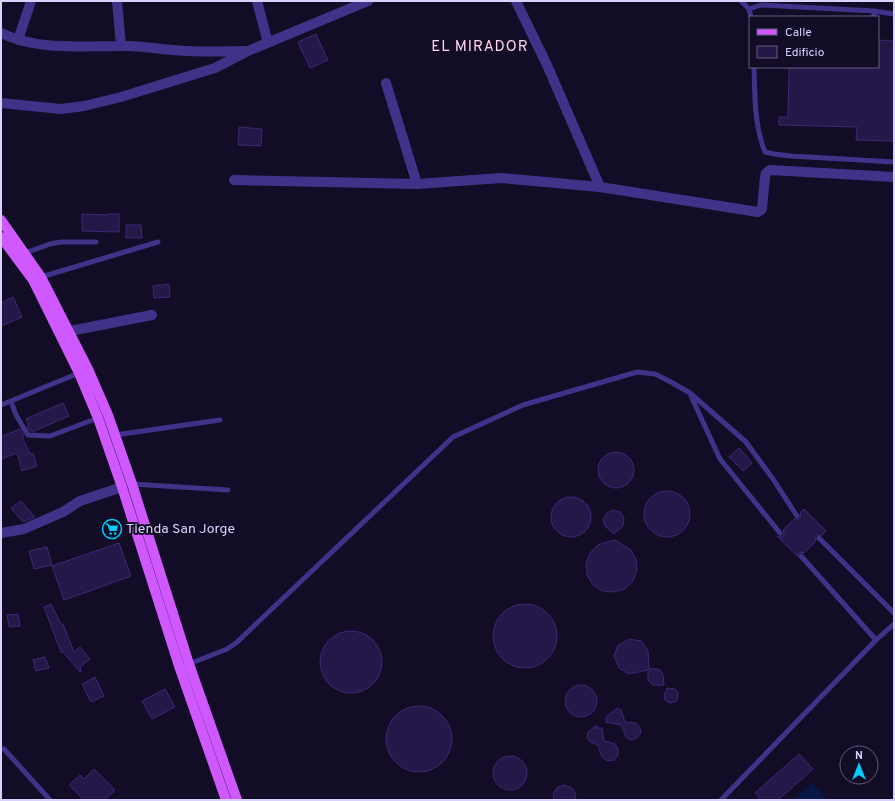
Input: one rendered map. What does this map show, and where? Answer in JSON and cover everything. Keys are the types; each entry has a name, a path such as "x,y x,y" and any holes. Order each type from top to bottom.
{"main road":[{"path":"1,220 6,242 33,280 79,372 127,485 237,800"},
{"path":"6,242 25,253 41,277 70,331 108,415 115,435 127,485 179,666 226,800"}],"street":[{"path":"18,40 31,1"},
{"path":"117,1 121,46"},
{"path":"257,1 268,43"},
{"path":"1,103 61,109 84,106 121,97 214,68 248,51 368,1"},
{"path":"516,1 547,65 600,187"},
{"path":"1,33 18,40 47,46 121,46 190,51 248,51"},
{"path":"386,83 417,184"},
{"path":"234,180 417,184 501,178 600,187 758,212 762,209 766,173 770,170 894,177"},
{"path":"70,331 152,315"},
{"path":"1,533 24,529 63,512 80,501 127,485"}],"lane":[{"path":"741,1 749,9 751,16"},
{"path":"749,9 761,5 874,11 894,14"},
{"path":"874,11 874,16"},
{"path":"754,68 756,117 760,139 765,152 791,156 894,162"},
{"path":"25,253 50,244 61,242 96,242"},
{"path":"41,277 158,242"},
{"path":"1,405 79,372"},
{"path":"189,664 222,652 236,643 453,437 523,404 637,372 655,374 690,393 746,442 773,479 797,516"},
{"path":"690,393 720,459 780,533"},
{"path":"11,400 16,415 28,435 50,436 98,418"},
{"path":"115,435 220,420"},
{"path":"127,485 228,490"},
{"path":"819,538 894,613"},
{"path":"801,556 876,640"},
{"path":"721,800 876,640 894,624"},
{"path":"4,749 50,800"}],"water":[{"path":"812,783 827,800 794,800"}],"building":[{"path":"316,34 328,60 310,68 298,42"},
{"path":"879,40 894,41 894,141 856,140 857,127 779,125 779,117 788,117 789,68 879,68"},
{"path":"239,127 262,129 261,146 238,145"},
{"path":"82,214 119,214 119,232 82,231"},
{"path":"126,225 141,225 142,238 126,238"},
{"path":"169,284 170,297 154,298 153,286"},
{"path":"13,297 22,317 1,326 1,303"},
{"path":"63,403 69,416 34,431 30,431 27,426 29,425 26,419"},
{"path":"20,429 30,454 33,453 37,466 22,471 17,453 1,459 1,437"},
{"path":"739,448 752,463 743,471 729,457"},
{"path":"620,452 629,457 633,463 633,477 629,483 620,488 612,488 603,483 599,477 598,466 603,457 609,453"},
{"path":"662,491 672,491 680,495 686,501 690,509 690,519 686,527 680,533 672,537 662,537 654,533 648,527 644,519 644,509 648,501 654,495"},
{"path":"575,497 582,500 588,506 591,517 590,525 582,534 575,537 567,537 560,534 552,525 551,513 554,506 563,498"},
{"path":"21,501 35,517 23,522 11,508"},
{"path":"804,509 826,531 822,535 816,535 816,541 804,553 800,552 797,556 777,536 783,536 783,530 794,519 799,519 801,516 800,513"},
{"path":"613,510 620,512 624,518 623,526 614,534 605,526 603,519 607,513"},
{"path":"615,540 630,549 636,559 637,570 633,581 625,589 614,592 603,591 593,585 587,575 586,564 590,553 598,545"},
{"path":"119,543 131,576 64,600 52,566"},
{"path":"47,547 52,565 34,569 29,551"},
{"path":"51,604 61,624 63,624 74,652 80,647 90,659 80,667 80,672 63,652 61,652 44,607"},
{"path":"525,604 543,610 551,618 557,636 551,654 543,662 525,668 507,662 499,654 493,636 499,618 507,610"},
{"path":"18,614 20,626 9,627 7,615"},
{"path":"351,631 363,634 373,640 379,650 382,662 379,674 373,684 363,690 351,693 339,690 329,684 323,674 320,662 323,650 329,640 339,634"},
{"path":"629,639 641,641 648,650 649,669 659,669 663,674 664,685 653,685 648,680 648,670 629,674 619,668 614,656 618,645"},
{"path":"45,657 49,668 36,671 33,660"},
{"path":"95,677 104,696 91,702 82,684"},
{"path":"578,685 584,685 594,692 597,701 596,707 590,714 584,717 578,717 568,710 565,704 565,698 572,688"},
{"path":"667,688 675,689 678,693 678,698 675,702 670,703 665,700 664,696"},
{"path":"165,689 175,707 152,719 142,701"},
{"path":"419,706 432,709 442,716 449,726 452,739 449,752 442,762 432,769 419,772 406,769 396,762 389,752 386,739 389,726 396,716 406,709"},
{"path":"617,708 621,710 625,722 636,723 640,727 641,733 637,738 631,740 626,737 621,725 606,722 606,717"},
{"path":"597,725 596,728 602,728 604,741 615,744 618,749 618,755 614,760 607,761 602,757 598,745 590,742 587,738 588,732"},
{"path":"799,754 813,769 778,800 761,800 755,793"},
{"path":"510,756 522,761 527,773 522,785 510,790 498,785 493,773 498,761"},
{"path":"94,769 115,790 105,800 84,800 69,785 80,775 84,779"},
{"path":"565,785 572,788 576,794 575,800 554,800 553,794 558,787"}],"place":[{"name":"Tienda San Jorge","path":"112,529"}],"district":[{"name":"EL MIRADOR","path":"480,47"}]}
